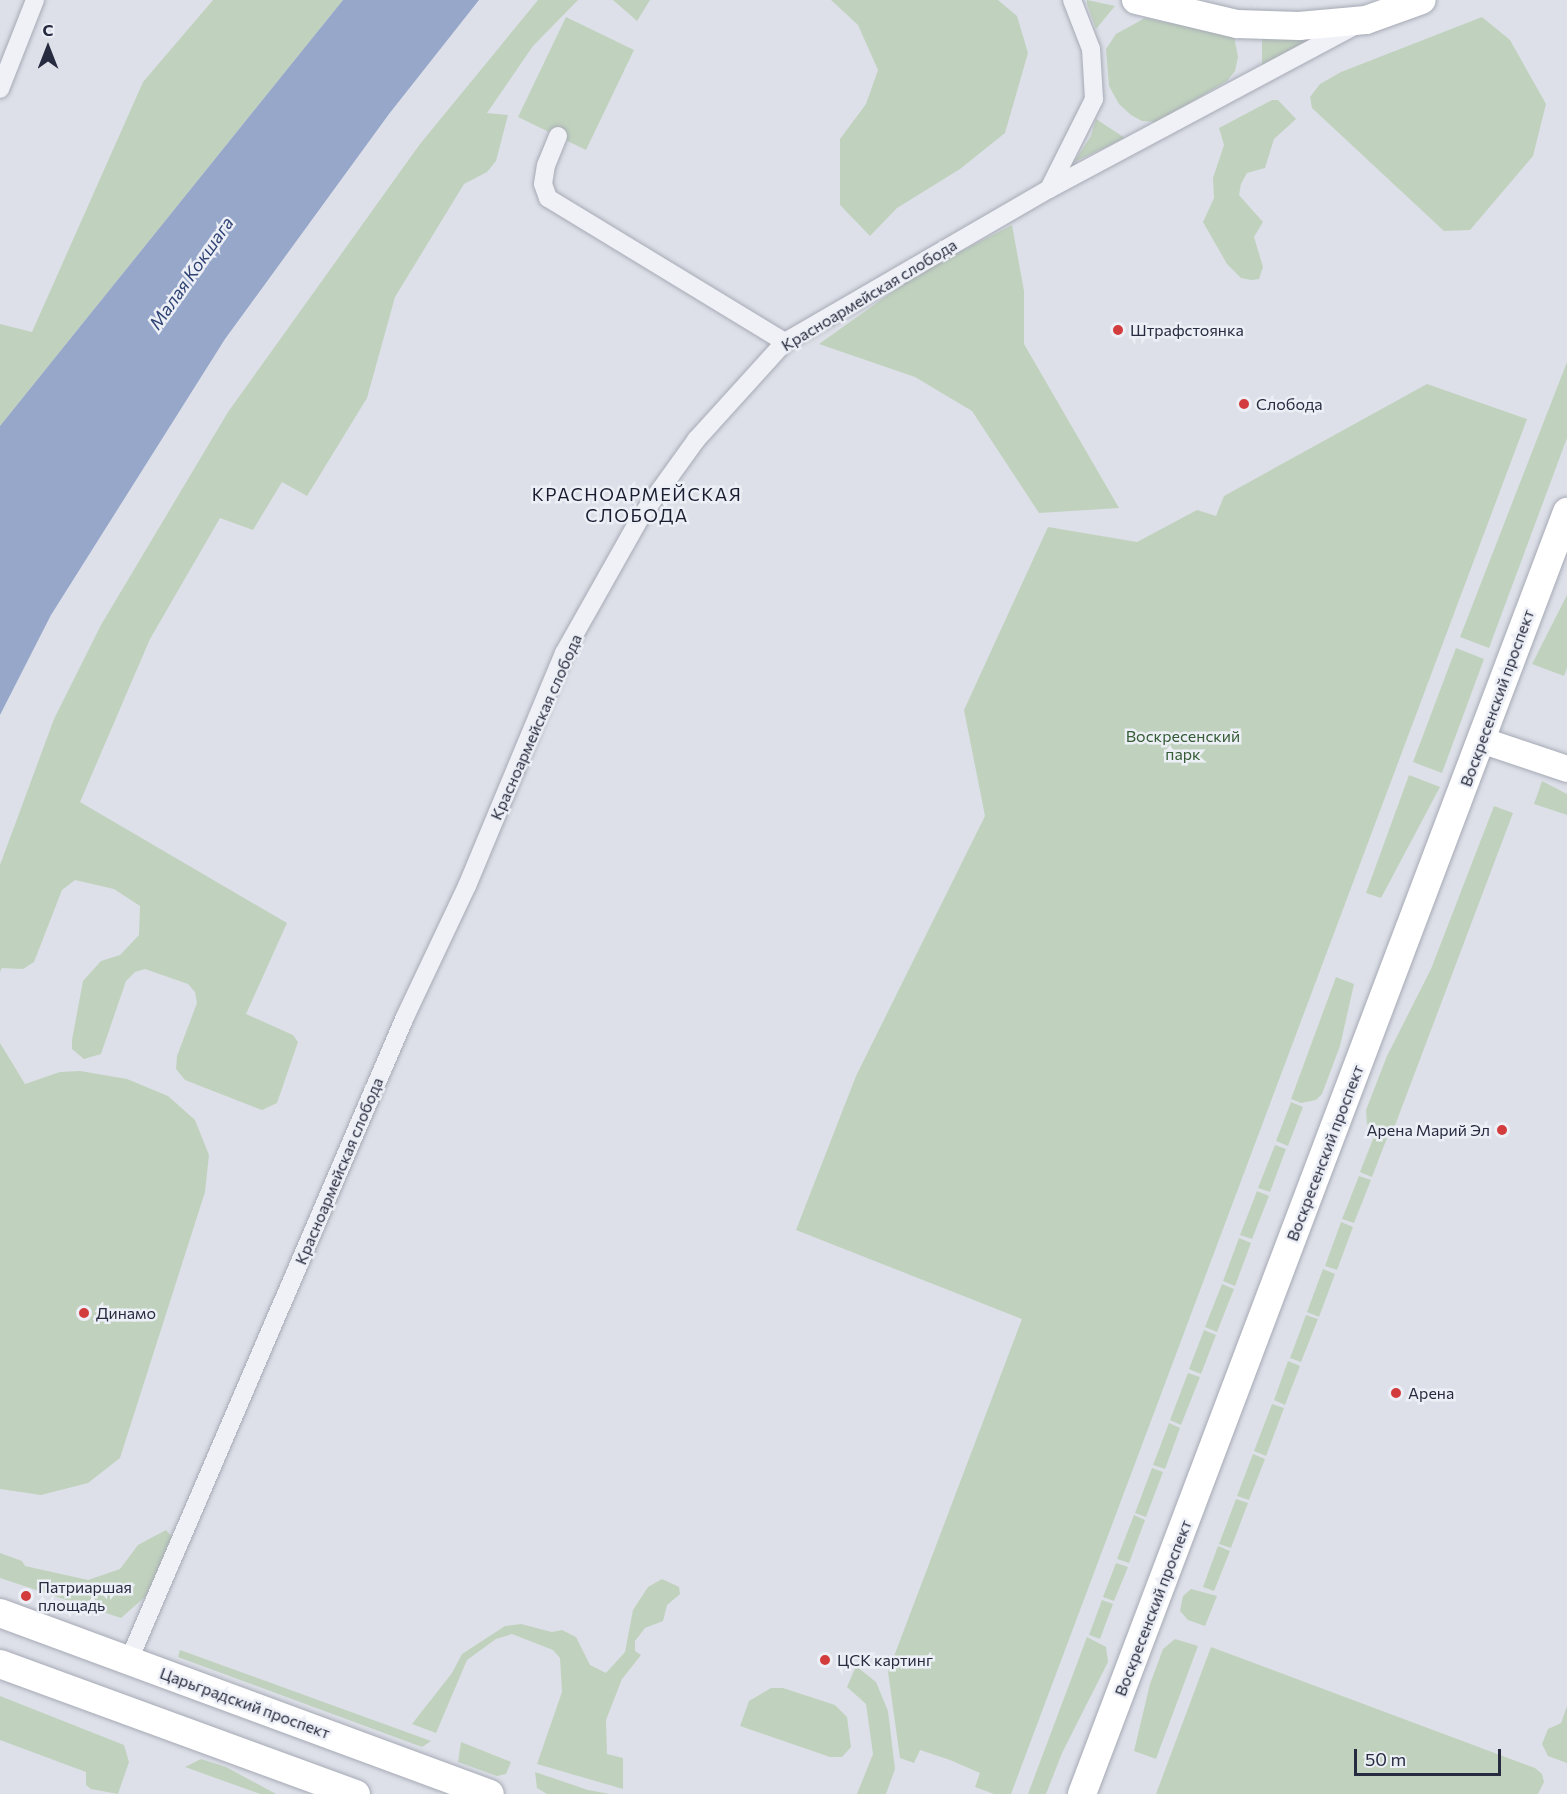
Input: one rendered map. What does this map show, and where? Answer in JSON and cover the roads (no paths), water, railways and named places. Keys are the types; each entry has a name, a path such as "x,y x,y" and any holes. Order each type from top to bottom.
{"main road":[{"path":"1136,0 1236,24 1299,26 1366,20 1422,0"},
{"name":"Воскресенский проспект","path":"1082,1794 1567,512"},
{"path":"1481,740 1567,769"},
{"name":"Царьградский проспект","path":"0,1612 490,1794"},
{"path":"0,1664 356,1794"}],"street":[{"path":"0,89 36,0"},
{"path":"1048,189 1094,99 1091,49 1072,0"},
{"name":"Красноармейская слобода","path":"129,1660 405,1017 467,886 564,653 640,518 691,446 785,342 1048,189 1366,20"},
{"path":"558,136 546,165 543,184 548,198 785,342"}],"water":[{"name":"Малая Кокшага","path":"343,0 479,0 389,114 225,339 51,615 0,715 0,426"}],"place":[{"name":"Штрафстоянка","path":"1118,330"},
{"name":"Слобода","path":"1244,404"},
{"name":"Арена Марий Эл","path":"1502,1130"},
{"name":"Динамо","path":"84,1313"},
{"name":"Арена","path":"1396,1393"},
{"name":"Патриаршая площадь","path":"26,1596"},
{"name":"ЦСК картинг","path":"825,1660"}],"district":[{"name":"КРАСНОАРМЕЙСКАЯ СЛОБОДА","path":"637,505"}],"park label":[{"name":"Воскресенский парк","path":"1183,745"}]}
